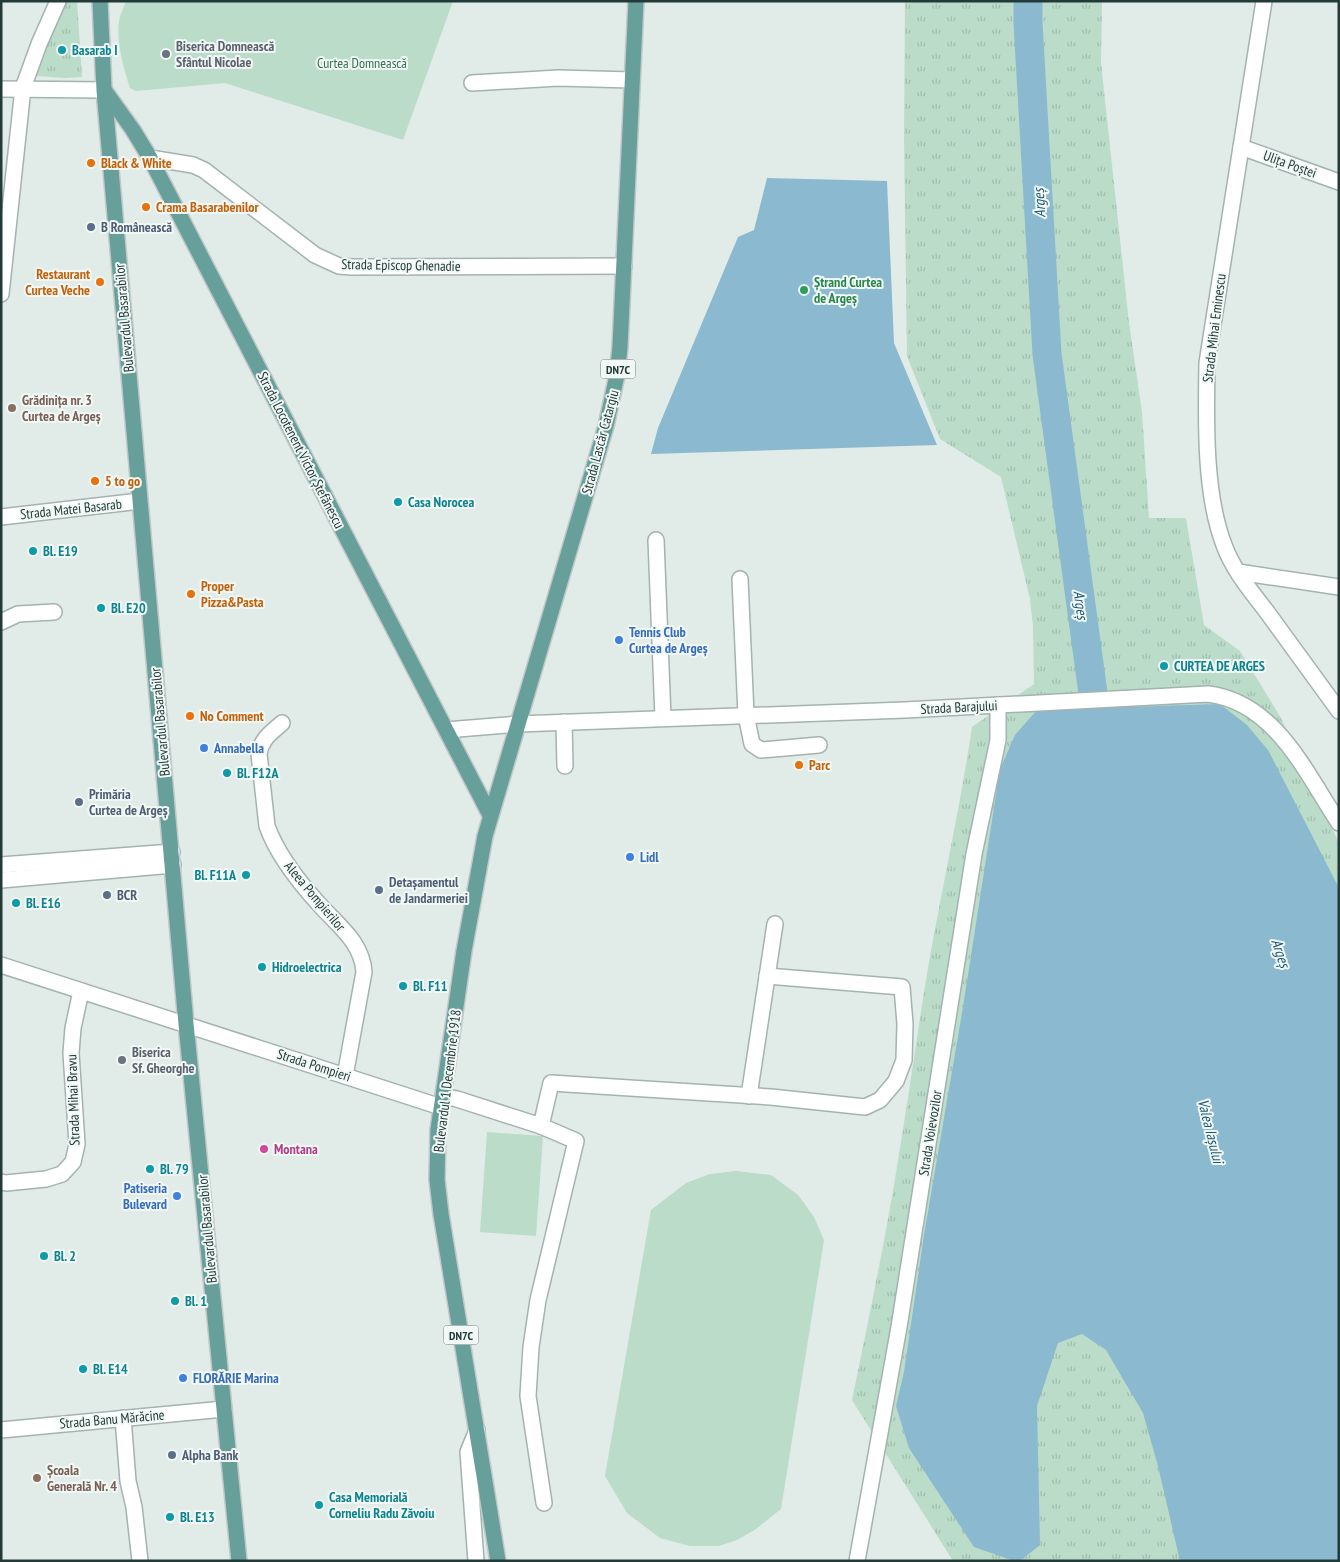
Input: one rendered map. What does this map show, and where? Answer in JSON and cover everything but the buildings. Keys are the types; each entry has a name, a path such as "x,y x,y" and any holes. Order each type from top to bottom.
{"main road":[{"name":"Bulevardul Basarabilor","path":"100,1 104,90 186,1024 239,1561"},
{"name":"Strada Lascăr Catargiu","path":"518,724 613,401 620,347 636,1"},
{"name":"Strada Locotenent Victor Ștefănescu","path":"104,90 133,130 150,158 490,815"},
{"name":"Bulevardul 1 Decembrie 1918","path":"498,1561 441,1214 437,1180 438,1130 478,868 490,815 518,724"}],"street":[{"path":"1,294 23,88 39,44 58,1"},
{"name":"Strada Mihai Eminescu","path":"1264,1 1207,363 1206,397 1210,480 1215,515 1224,546 1238,572 1339,711"},
{"path":"472,83 558,78 632,80"},
{"path":"1,89 104,90"},
{"name":"Ulița Poștei","path":"1241,147 1339,182"},
{"name":"Strada Episcop Ghenadie","path":"150,158 194,165 204,170 315,255 339,266 624,266"},
{"name":"Strada Matei Basarab","path":"1,517 140,501"},
{"path":"656,540 663,718"},
{"path":"1238,572 1339,587"},
{"path":"740,579 746,715 752,744 761,750 819,745"},
{"path":"1,622 18,614 54,612"},
{"name":"Strada Barajului","path":"446,730 518,724 905,710 1208,694 1222,696 1245,705 1275,729 1292,750 1339,823"},
{"name":"Strada Voievozilor","path":"857,1561 873,1478 906,1280 974,854 998,740 998,705"},
{"path":"564,722 565,766"},
{"name":"Aleea Pompierilor","path":"282,723 264,738 260,746 259,754 267,826 279,851 317,902 353,941 364,962 364,972 345,1076"},
{"path":"1,865 172,858"},
{"path":"1,880 172,858"},
{"path":"749,1096 775,924"},
{"path":"1,965 186,1024"},
{"path":"541,1126 551,1083 749,1096 865,1107 880,1100 896,1081 904,1060 905,1024 902,987 767,976"},
{"name":"Strada Mihai Bravu","path":"1,1182 46,1179 62,1174 73,1162 76,1144 71,1053 73,1028 81,991"},
{"name":"Strada Pompieri","path":"186,1024 345,1076 442,1102 457,1099 541,1126 576,1141 538,1300 531,1347 528,1396 544,1503"},
{"name":"Strada Banu Mărăcine","path":"1,1430 224,1409"},
{"path":"123,1418 128,1481 134,1507 140,1561"},
{"path":"476,1430 468,1452 476,1561"}],"green space":[{"path":"64,1 77,1 82,77 37,76 38,68"},
{"name":"Curtea Domnească","path":"126,1 453,1 403,140 225,83 136,91 130,88 122,62 118,34 120,16"},
{"path":"905,1 1102,1 1101,63 1129,323 1142,412 1149,518 1186,518 1204,625 1240,651 1281,718 1339,843 1339,1561 953,1561 852,1400 878,1274 904,1126 928,968 972,727 1034,684 1033,626 1030,599 1001,477 940,439 907,356 904,138"},
{"path":"487,1132 543,1136 536,1236 480,1232"},
{"path":"736,1171 771,1175 798,1195 814,1217 824,1240 781,1509 756,1529 737,1540 719,1546 690,1546 660,1538 627,1513 605,1476 651,1210 686,1183 710,1174"}],"water":[{"name":"Ștrand Curtea de Argeș","path":"767,178 887,181 894,343 937,445 651,454 658,428 738,237 754,230"},
{"name":"Valea Iașului","path":"1220,704 1247,725 1268,750 1339,888 1339,1561 1180,1561 1158,1466 1143,1413 1106,1350 1082,1334 1058,1343 1037,1406 1040,1545 1020,1561 1014,1561 974,1547 909,1448 896,1406 904,1372 924,1235 963,1007 1000,769 1015,735 1037,710"}],"waterway":[{"name":"Argeș","path":"1028,1 1047,354 1095,708 1112,724"}],"place":[{"name":"Basarab I","path":"62,50"},
{"name":"Biserica Domnească Sfântul Nicolae","path":"166,54"},
{"name":"Black & White","path":"91,163"},
{"name":"Crama Basarabenilor","path":"146,207"},
{"name":"B Românească","path":"91,227"},
{"name":"Restaurant Curtea Veche","path":"100,282"},
{"name":"Ștrand Curtea de Argeș","path":"804,290"},
{"name":"Grădinița nr. 3 Curtea de Argeș","path":"12,408"},
{"name":"5 to go","path":"95,481"},
{"name":"Casa Norocea","path":"398,502"},
{"name":"Bl. E19","path":"33,551"},
{"name":"Proper Pizza&Pasta","path":"191,594"},
{"name":"Bl. E20","path":"101,608"},
{"name":"Tennis Club Curtea de Argeș","path":"619,640"},
{"name":"CURTEA DE ARGES","path":"1164,666"},
{"name":"No Comment","path":"190,716"},
{"name":"Annabella","path":"204,748"},
{"name":"Parc","path":"799,765"},
{"name":"Bl. F12A","path":"227,773"},
{"name":"Primăria Curtea de Argeș","path":"79,802"},
{"name":"Lidl","path":"630,857"},
{"name":"Bl. F11A","path":"246,875"},
{"name":"Detașamentul de Jandarmeriei","path":"379,890"},
{"name":"BCR","path":"107,895"},
{"name":"Bl. E16","path":"16,903"},
{"name":"Hidroelectrica","path":"262,967"},
{"name":"Bl. F11","path":"403,986"},
{"name":"Biserica Sf. Gheorghe","path":"122,1060"},
{"name":"Montana","path":"264,1149"},
{"name":"Bl. 79","path":"150,1169"},
{"name":"Patiseria Bulevard","path":"177,1196"},
{"name":"Bl. 2","path":"44,1256"},
{"name":"Bl. 1","path":"175,1301"},
{"name":"Bl. E14","path":"83,1369"},
{"name":"FLORĂRIE Marina","path":"183,1378"},
{"name":"Alpha Bank","path":"172,1455"},
{"name":"Școala Generală Nr. 4","path":"37,1478"},
{"name":"Casa Memorială Corneliu Radu Zăvoiu","path":"319,1505"},
{"name":"Bl. E13","path":"170,1517"}]}
